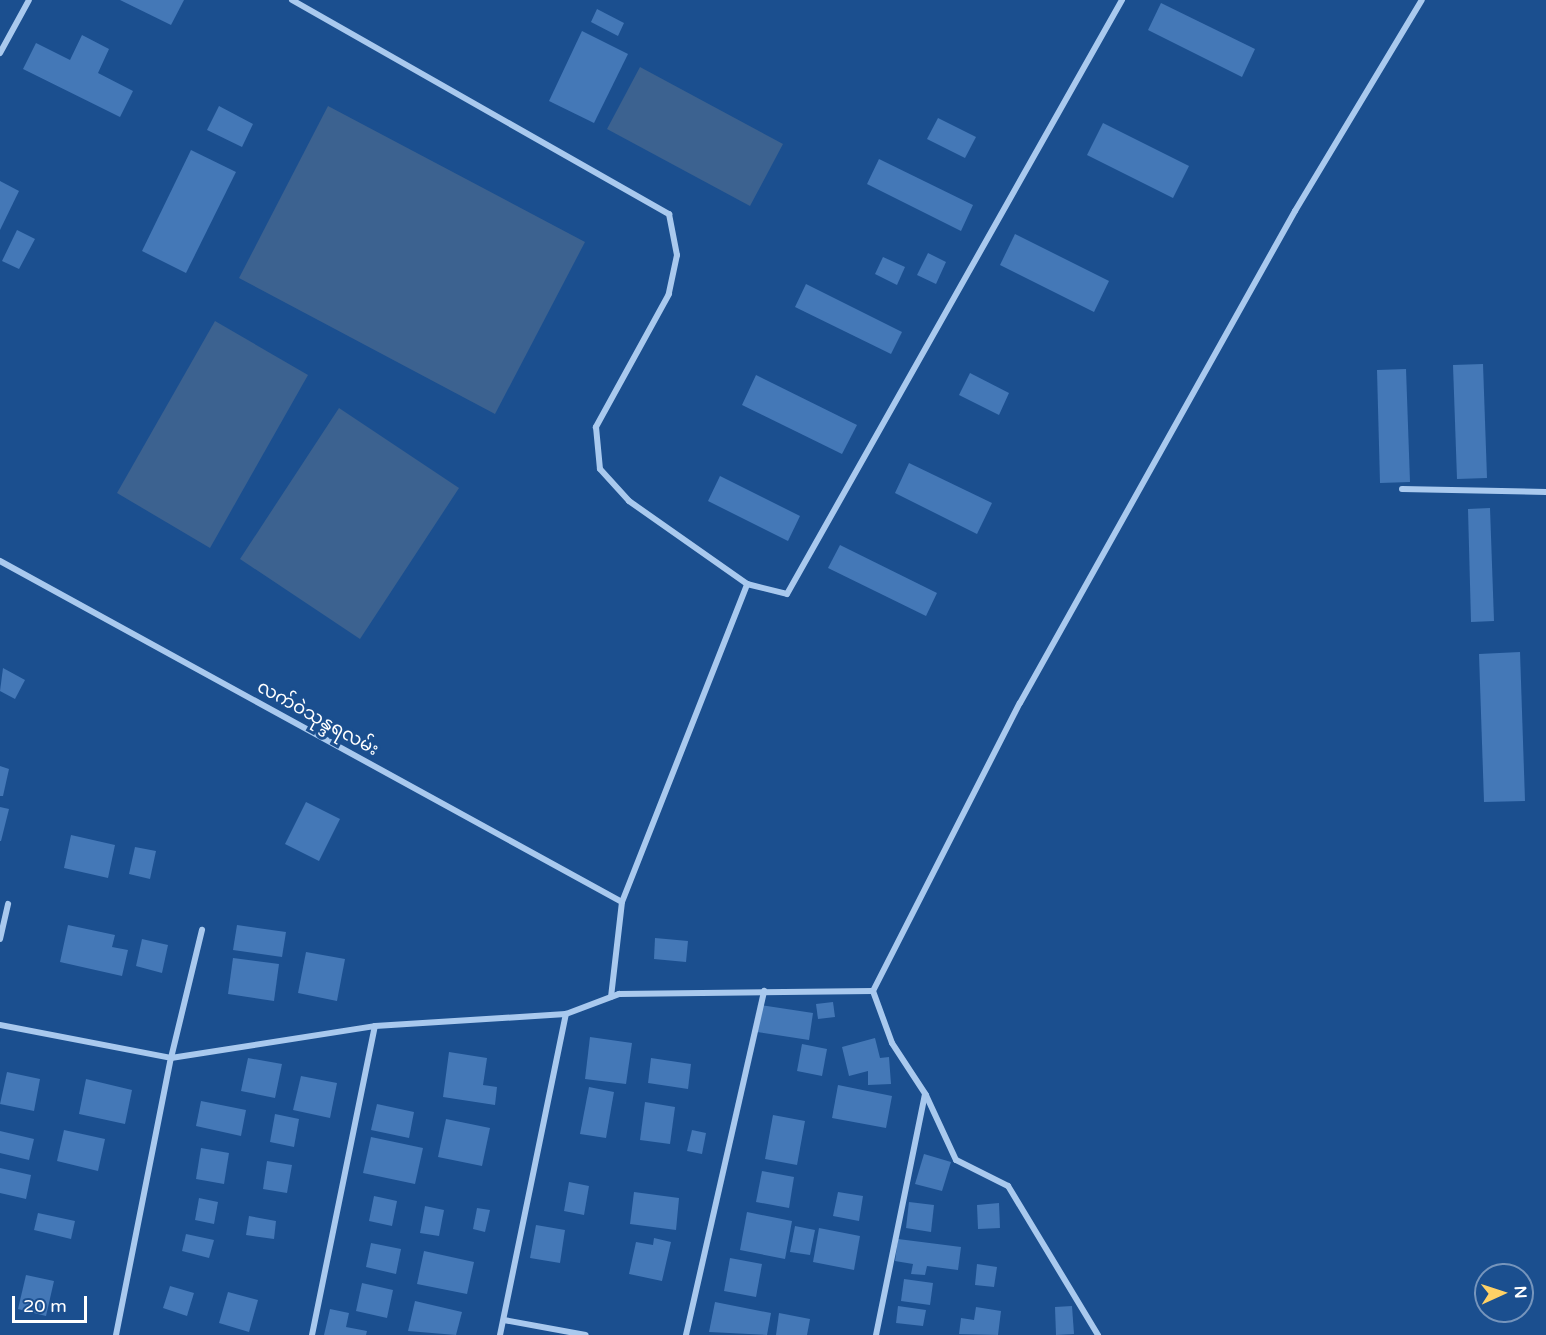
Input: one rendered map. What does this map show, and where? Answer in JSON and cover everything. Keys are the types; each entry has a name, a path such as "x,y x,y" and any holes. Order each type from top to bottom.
{"street":[{"path":"0,53 29,0"},
{"path":"292,0 669,214 677,255 669,294 596,427 600,469 629,501 747,584 787,594 1122,0"},
{"path":"1098,1335 1008,1186 956,1160 926,1095 892,1043 873,991 1020,703 1295,210 1422,0"},
{"path":"1402,489 1546,492"},
{"name":"လက်ဝဲသုန္ဒရလမ်း","path":"0,561 622,902"},
{"path":"611,997 622,902 747,584"},
{"path":"0,939 8,904"},
{"path":"116,1335 171,1058 202,930"},
{"path":"0,1025 171,1058 375,1026 566,1014 611,997 764,991 873,991"},
{"path":"686,1335 764,991"},
{"path":"500,1335 566,1014"},
{"path":"312,1335 375,1026"},
{"path":"876,1335 926,1095"},
{"path":"504,1320 586,1335"}],"water":[{"path":"640,67 783,144 750,206 607,129"},
{"path":"328,106 585,242 495,414 239,278"},
{"path":"215,321 308,375 210,548 117,493"},
{"path":"339,408 459,488 360,639 240,559"}],"building":[{"path":"120,0 184,0 171,25"},
{"path":"1161,3 1255,49 1242,77 1148,30"},
{"path":"597,9 624,23 618,36 591,22"},
{"path":"582,31 628,54 594,123 549,101"},
{"path":"82,35 109,49 98,73 133,91 120,117 23,69 36,43 70,60"},
{"path":"219,106 253,124 242,147 207,130"},
{"path":"938,118 976,137 965,158 927,139"},
{"path":"1103,123 1189,166 1173,198 1087,155"},
{"path":"191,150 236,172 186,273 142,251"},
{"path":"879,159 973,205 961,231 867,184"},
{"path":"0,181 19,191 0,230"},
{"path":"17,230 35,239 19,269 2,261"},
{"path":"1015,234 1109,281 1094,312 1000,265"},
{"path":"928,253 946,262 936,284 917,275"},
{"path":"883,257 905,267 897,285 875,274"},
{"path":"806,284 902,332 891,354 795,307"},
{"path":"1483,364 1487,478 1457,479 1453,365"},
{"path":"1406,369 1410,482 1380,483 1377,370"},
{"path":"970,373 1009,393 999,415 959,395"},
{"path":"756,375 857,425 842,454 742,405"},
{"path":"909,463 992,503 977,534 895,493"},
{"path":"720,476 800,516 788,541 708,501"},
{"path":"1490,508 1494,621 1471,622 1468,509"},
{"path":"840,545 937,593 926,616 828,568"},
{"path":"1520,652 1525,801 1484,802 1479,654"},
{"path":"3,668 25,680 15,699 0,691"},
{"path":"0,766 9,769 3,796 0,796"},
{"path":"306,802 340,819 319,861 285,844"},
{"path":"0,807 9,809 1,841 0,841"},
{"path":"71,835 115,845 108,878 64,868"},
{"path":"135,847 156,851 150,879 129,874"},
{"path":"68,925 115,935 112,947 128,950 122,976 60,962"},
{"path":"237,925 286,932 282,957 233,950"},
{"path":"655,938 688,941 686,962 654,959"},
{"path":"142,939 168,945 162,973 136,966"},
{"path":"306,952 345,959 337,1001 298,993"},
{"path":"233,958 279,964 274,1001 228,994"},
{"path":"833,1002 835,1017 818,1019 816,1004"},
{"path":"761,1005 813,1013 809,1040 757,1032"},
{"path":"590,1037 632,1043 626,1084 585,1079"},
{"path":"875,1038 880,1058 889,1057 891,1084 868,1085 868,1071 849,1076 842,1047"},
{"path":"802,1044 827,1049 822,1076 797,1071"},
{"path":"449,1052 487,1058 483,1085 497,1087 495,1105 443,1097"},
{"path":"248,1058 282,1064 275,1098 241,1091"},
{"path":"651,1058 691,1064 688,1089 648,1083"},
{"path":"7,1072 40,1079 34,1111 0,1104"},
{"path":"301,1076 337,1083 330,1118 293,1110"},
{"path":"86,1079 132,1090 125,1124 79,1114"},
{"path":"838,1085 892,1096 886,1128 832,1118"},
{"path":"589,1087 614,1092 606,1138 580,1134"},
{"path":"201,1101 246,1110 241,1136 196,1126"},
{"path":"645,1102 675,1107 670,1144 640,1140"},
{"path":"377,1104 414,1112 409,1138 371,1130"},
{"path":"275,1114 299,1119 294,1147 270,1142"},
{"path":"773,1115 805,1121 797,1165 765,1159"},
{"path":"446,1119 490,1128 482,1166 438,1157"},
{"path":"64,1130 105,1139 98,1171 57,1161"},
{"path":"692,1130 706,1133 702,1154 687,1151"},
{"path":"0,1131 34,1139 29,1160 0,1153"},
{"path":"371,1137 423,1148 415,1184 363,1173"},
{"path":"201,1148 229,1153 224,1184 196,1179"},
{"path":"924,1154 951,1162 942,1191 915,1184"},
{"path":"267,1161 292,1165 287,1193 263,1189"},
{"path":"0,1168 31,1175 26,1199 0,1193"},
{"path":"762,1171 794,1177 789,1208 756,1202"},
{"path":"569,1182 589,1186 584,1215 564,1211"},
{"path":"634,1192 679,1198 676,1230 630,1224"},
{"path":"838,1192 863,1196 859,1221 833,1216"},
{"path":"374,1196 397,1201 392,1226 369,1221"},
{"path":"199,1198 218,1202 214,1224 195,1220"},
{"path":"909,1202 934,1205 931,1232 906,1228"},
{"path":"999,1203 1000,1228 978,1229 977,1205"},
{"path":"425,1206 444,1210 439,1236 420,1233"},
{"path":"477,1208 490,1210 485,1232 473,1229"},
{"path":"747,1212 792,1221 785,1259 740,1250"},
{"path":"38,1213 75,1221 71,1239 34,1230"},
{"path":"249,1216 276,1221 274,1239 246,1235"},
{"path":"536,1225 565,1230 560,1263 530,1258"},
{"path":"795,1226 815,1230 810,1255 790,1252"},
{"path":"819,1228 860,1236 854,1270 813,1262"},
{"path":"186,1234 214,1240 209,1258 182,1251"},
{"path":"654,1238 671,1242 662,1281 629,1274 636,1242 653,1245"},
{"path":"898,1239 961,1247 958,1270 927,1266 925,1275 911,1274 913,1264 895,1261"},
{"path":"371,1243 401,1249 396,1274 366,1267"},
{"path":"424,1251 474,1262 467,1294 417,1284"},
{"path":"730,1258 762,1264 756,1297 724,1291"},
{"path":"977,1264 997,1267 994,1287 975,1285"},
{"path":"26,1275 54,1281 46,1316 18,1309"},
{"path":"904,1279 933,1283 930,1305 901,1301"},
{"path":"362,1283 393,1290 387,1318 356,1311"},
{"path":"170,1286 194,1293 187,1316 163,1308"},
{"path":"228,1292 258,1300 249,1332 219,1323"},
{"path":"415,1301 462,1312 456,1335 408,1331"},
{"path":"715,1302 771,1313 767,1335 709,1332"},
{"path":"898,1306 926,1310 923,1326 896,1323"},
{"path":"1072,1306 1074,1334 1056,1335 1055,1307"},
{"path":"976,1307 1001,1311 998,1335 959,1334 961,1318 974,1320"},
{"path":"330,1309 349,1313 346,1327 367,1331 366,1335 324,1335"},
{"path":"779,1313 810,1319 807,1335 776,1335"}]}
